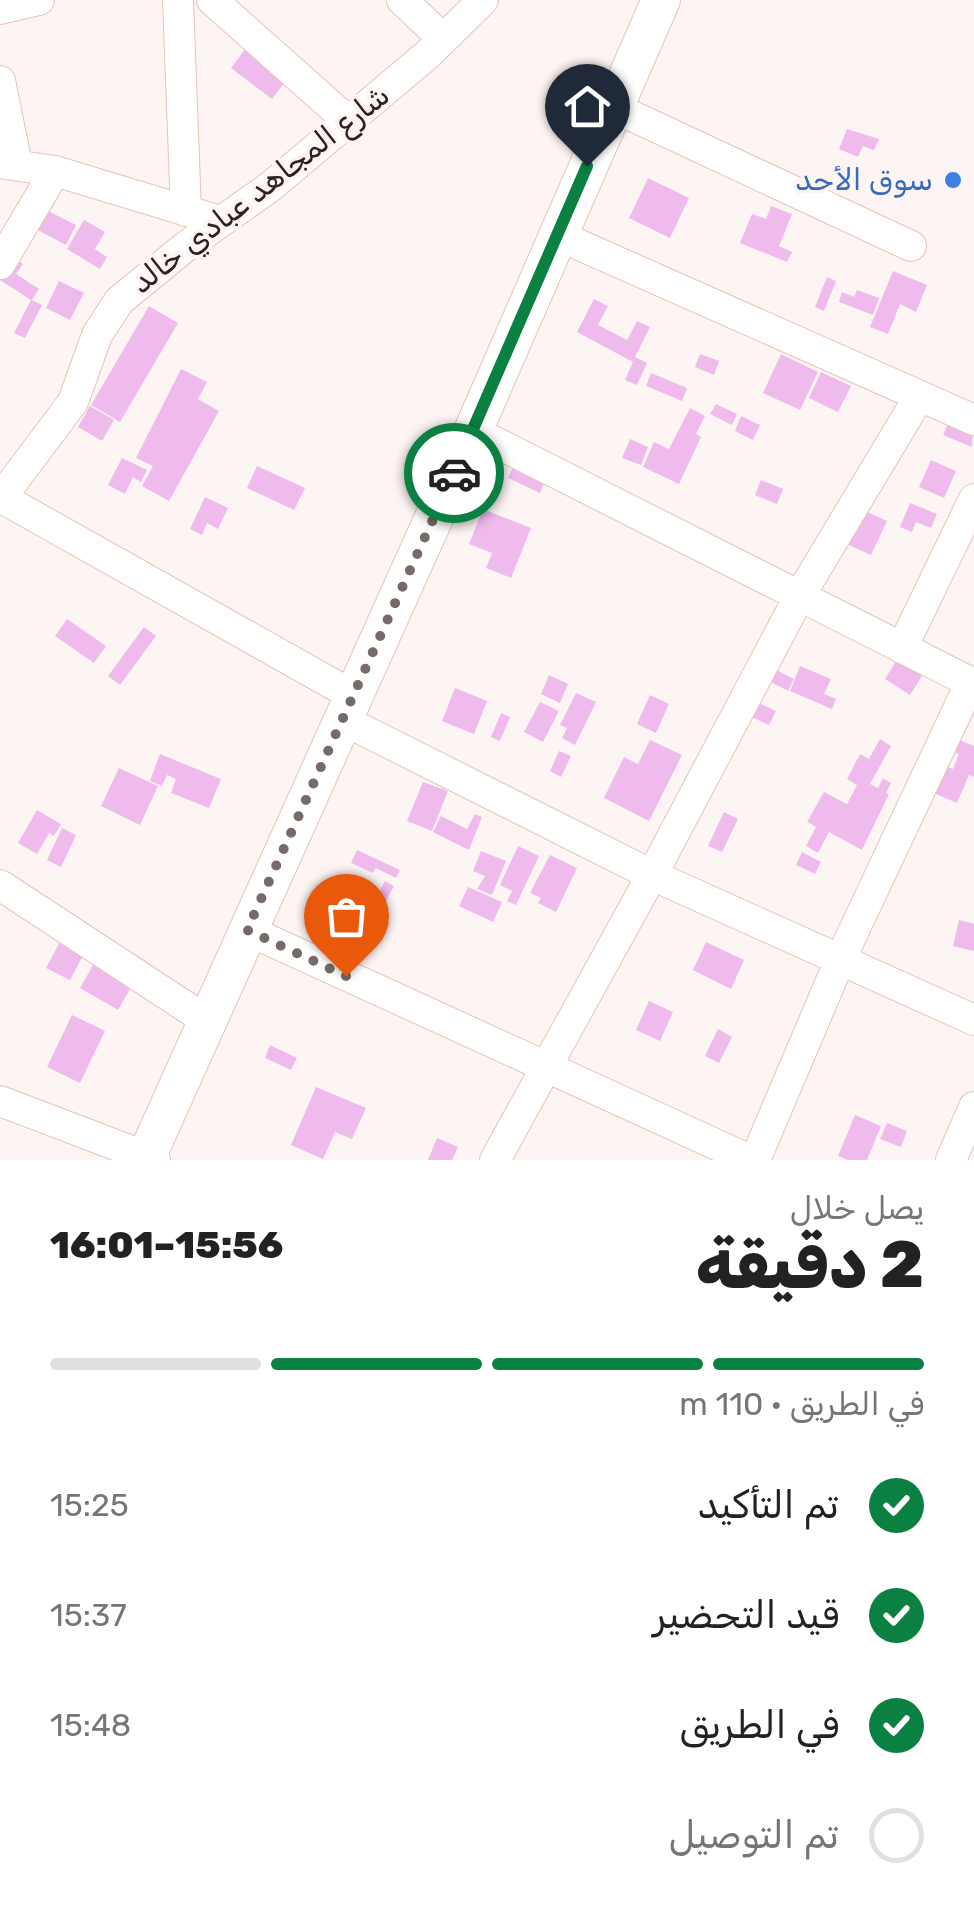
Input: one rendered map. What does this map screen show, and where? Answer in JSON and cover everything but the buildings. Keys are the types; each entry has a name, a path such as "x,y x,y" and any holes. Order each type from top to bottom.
{"main road":[{"path":"149,1159 206,1020 473,431 661,0"}],"street":[{"path":"0,8 38,0"},
{"path":"178,0 186,211"},
{"path":"212,0 348,121"},
{"path":"402,0 443,39"},
{"name":"شارع المجاهد عبادي خالد","path":"0,498 73,402 97,336 119,301 270,187 483,0"},
{"path":"0,80 9,164 55,171 220,221"},
{"path":"613,107 910,246"},
{"path":"0,264 55,171"},
{"path":"557,235 974,420"},
{"path":"495,1160 798,596 919,397"},
{"path":"247,930 752,1160 840,960 973,683 473,431"},
{"path":"0,498 348,708 652,874 974,1020"},
{"path":"902,648 974,499"},
{"path":"0,885 206,1020"},
{"path":"0,1101 149,1159"},
{"path":"951,1160 974,1106"}],"way so far":[{"path":"346,976 247,930 454,473"}],"place":[{"name":"سوق الأحد","path":"953,180"}],"route":[{"path":"454,473 587,166"}]}
